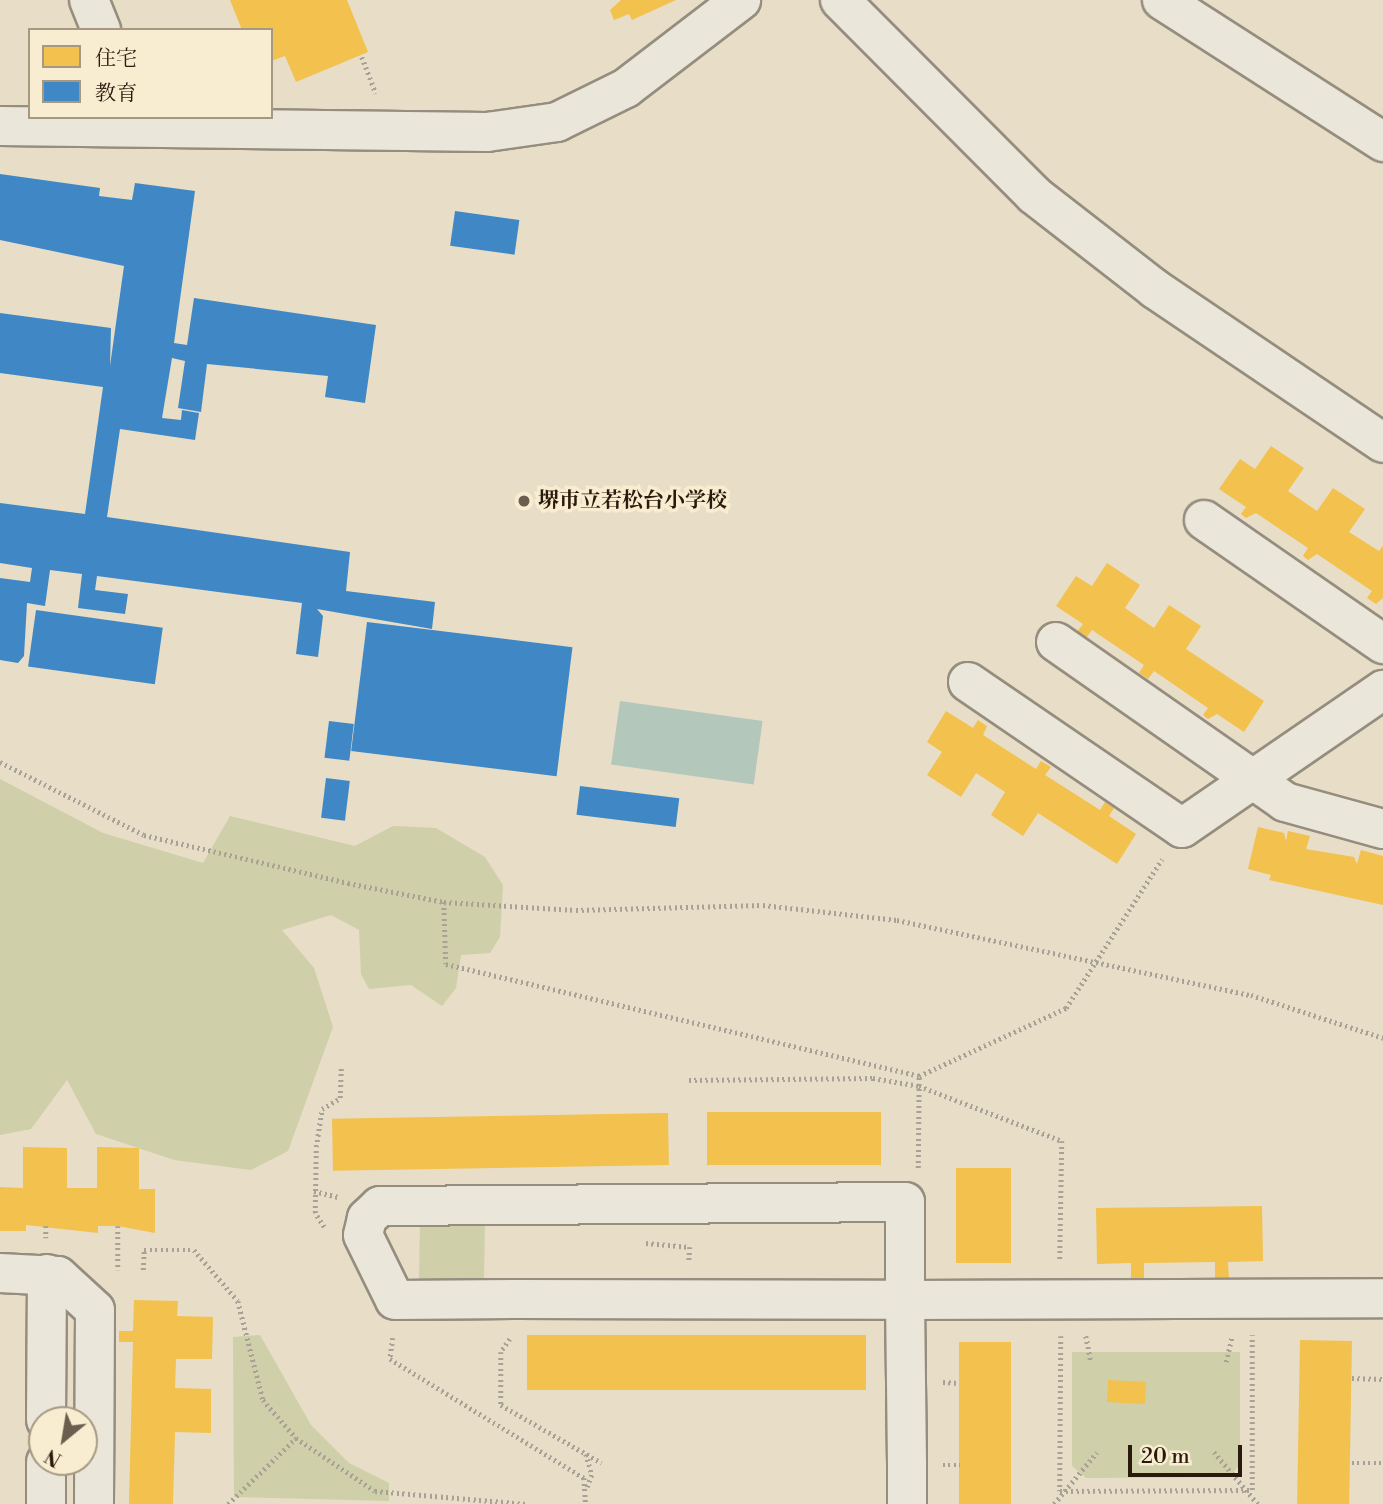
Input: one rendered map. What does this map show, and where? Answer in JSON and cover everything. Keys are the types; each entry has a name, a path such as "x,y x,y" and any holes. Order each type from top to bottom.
{"street":[{"path":"89,0 100,28"},
{"path":"0,127 139,124 487,132 557,122 626,88 741,0"},
{"path":"841,0 1034,195 1155,289 1383,443"},
{"path":"1162,0 1383,142"},
{"path":"1204,520 1383,644"},
{"path":"1056,642 1250,782 1285,802 1383,829"},
{"path":"968,682 1182,828 1383,691"},
{"path":"906,1504 905,1300 905,1202 380,1206 367,1218 363,1236 395,1300 905,1300 1383,1298"},
{"path":"0,1273 47,1274 78,1289 95,1310 94,1504"},
{"path":"46,1406 47,1274"},
{"path":"46,1476 46,1504"}],"path":[{"path":"0,762 144,835 444,901 576,910 763,905 897,920 1251,995 1383,1038"},
{"path":"444,901 446,964 919,1076 1066,1008 1093,961 1182,828"},
{"path":"905,1202 917,1190 919,1076"},
{"path":"689,1080 873,1078 919,1086 1062,1141 1060,1491"},
{"path":"644,1205 646,1247 690,1247 688,1299"},
{"path":"118,1226 118,1270"},
{"path":"144,1270 144,1251 194,1250 238,1301 263,1401 296,1438 374,1491 526,1504"},
{"path":"513,1299 510,1338 501,1352 501,1405 602,1463"},
{"path":"1251,1299 1252,1490"},
{"path":"1352,1378 1383,1379"},
{"path":"228,1504 296,1438"},
{"path":"1054,1504 1060,1491 1097,1452"},
{"path":"1214,1452 1252,1490 1258,1504"},
{"path":"586,1454 592,1475 587,1488"},
{"path":"1352,1463 1383,1463"},
{"path":"1060,1491 1252,1490"}],"green space":[{"path":"0,779 103,833 203,863 230,816 355,846 393,826 436,828 485,857 503,885 500,937 490,953 461,955 456,988 442,1006 411,985 369,989 361,974 359,930 331,915 282,930 314,968 333,1027 288,1151 251,1170 174,1160 96,1134 67,1080 31,1129 0,1135"},
{"path":"420,1221 485,1222 484,1286 419,1285"},
{"path":"260,1335 311,1425 349,1463 389,1483 389,1501 234,1497 233,1337"},
{"path":"1072,1352 1240,1352 1240,1465 1229,1477 1086,1478 1072,1466"}],"shaded area":[{"path":"620,701 763,721 754,784 611,764"}],"building: 住宅":[{"path":"230,0 347,0 368,52 296,82 285,56 273,60 273,28 241,28"},
{"path":"621,0 676,0 632,20 629,14 614,20 610,10"},
{"path":"1271,446 1304,468 1288,491 1317,511 1333,488 1365,509 1349,532 1379,551 1383,546 1383,598 1376,604 1367,598 1372,591 1317,554 1308,560 1303,556 1308,548 1256,513 1246,518 1241,514 1246,507 1219,489 1240,459 1255,469"},
{"path":"1107,563 1140,585 1125,608 1154,628 1169,605 1201,626 1186,649 1264,701 1244,732 1217,714 1208,719 1203,715 1208,708 1154,671 1148,679 1139,673 1144,665 1092,630 1086,638 1077,632 1083,624 1056,606 1076,576 1092,586"},
{"path":"946,711 973,728 978,720 987,726 983,735 1036,769 1041,761 1051,767 1045,775 1100,810 1105,802 1114,808 1109,816 1136,834 1117,864 1038,813 1023,836 991,815 1005,792 976,773 961,797 927,775 942,752 927,742"},
{"path":"1258,827 1284,833 1286,841 1288,831 1310,836 1306,849 1354,857 1357,864 1361,850 1383,856 1383,905 1269,880 1271,875 1248,869"},
{"path":"707,1112 881,1112 881,1165 707,1165"},
{"path":"668,1113 669,1165 333,1171 332,1119"},
{"path":"23,1147 67,1148 67,1188 97,1188 97,1147 139,1148 139,1189 155,1189 155,1233 118,1226 98,1226 98,1233 26,1225 26,1231 0,1231 0,1187 23,1188"},
{"path":"956,1168 1011,1168 1011,1263 956,1263"},
{"path":"1262,1206 1263,1261 1228,1262 1229,1279 1215,1280 1215,1262 1144,1263 1144,1281 1131,1281 1131,1263 1097,1264 1096,1208"},
{"path":"134,1300 178,1301 177,1316 213,1317 212,1359 176,1359 175,1388 211,1389 211,1433 175,1432 173,1504 129,1504 133,1342 119,1342 119,1331 133,1331"},
{"path":"527,1335 866,1335 866,1390 527,1390"},
{"path":"1300,1340 1352,1341 1349,1504 1297,1504"},
{"path":"959,1342 1011,1342 1011,1504 959,1504"},
{"path":"1108,1380 1146,1382 1145,1404 1107,1402"}],"building: 教育":[{"path":"0,174 100,188 99,196 132,200 135,183 195,191 174,343 187,345 194,298 376,325 365,403 325,397 328,376 207,364 201,412 178,408 185,361 172,358 162,418 181,420 182,410 199,413 195,440 120,429 107,517 350,552 346,591 435,602 432,629 317,609 323,616 318,657 296,654 302,603 97,576 95,590 128,594 125,614 78,608 82,574 50,570 45,606 27,603 24,656 18,663 0,660 0,578 30,582 32,568 0,563 0,503 85,514 103,387 0,373 0,313 111,328 110,366 124,266 0,240"},
{"path":"455,211 519,220 514,255 450,246"},
{"path":"36,610 163,628 155,684 28,666"},
{"path":"367,622 572,647 557,776 351,751"},
{"path":"329,721 354,724 349,761 324,758"},
{"path":"326,778 350,781 345,821 321,818"},
{"path":"580,786 679,798 676,827 576,815"}],"place":[{"name":"堺市立若松台小学校","path":"524,501"}]}
